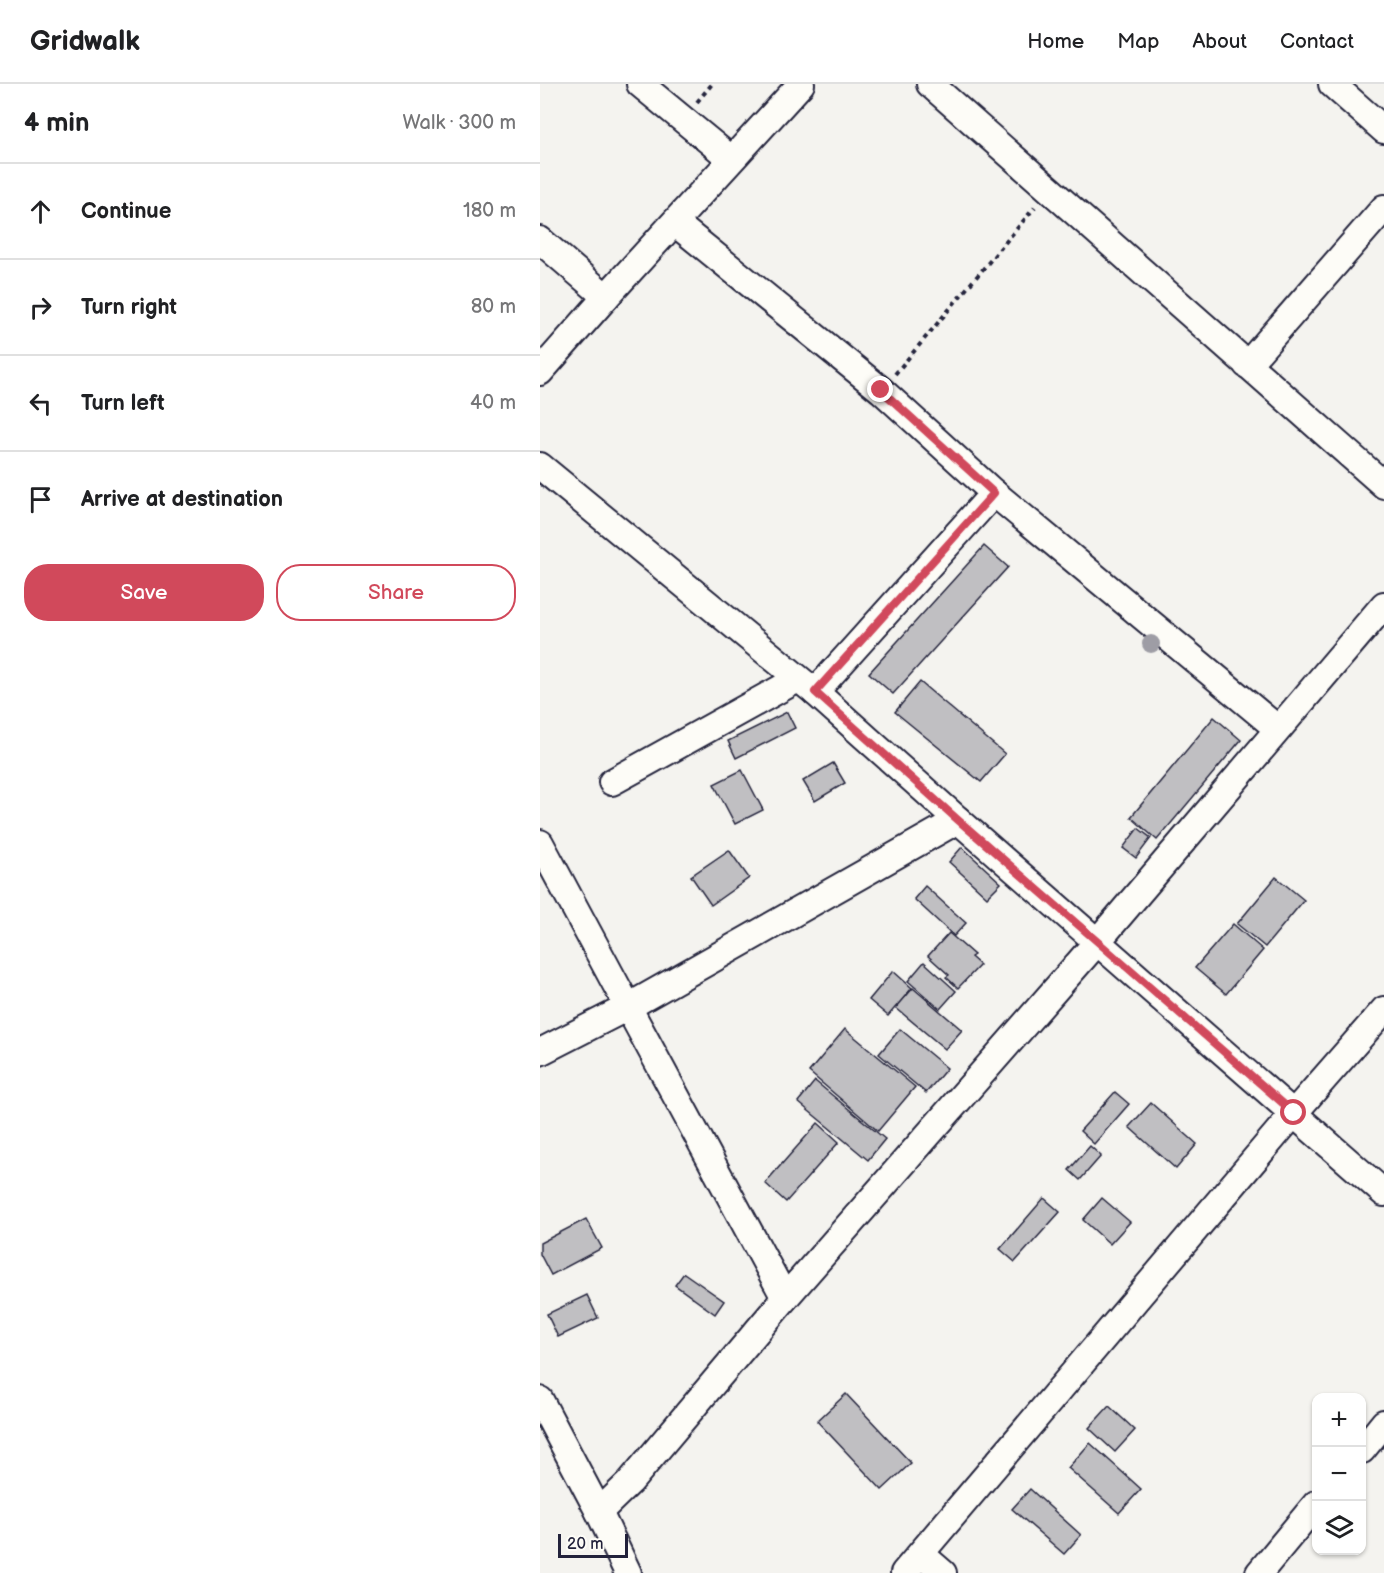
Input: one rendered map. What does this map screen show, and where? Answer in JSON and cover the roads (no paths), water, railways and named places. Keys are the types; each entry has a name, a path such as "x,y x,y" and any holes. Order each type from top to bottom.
{"street":[{"path":"640,84 731,159"},
{"path":"540,372 801,84"},
{"path":"930,84 1384,485"},
{"path":"1332,84 1384,130"},
{"path":"1246,365 1384,208"},
{"path":"675,223 881,390 994,493 1278,729"},
{"path":"540,240 606,297"},
{"path":"540,466 807,686 1384,1193"},
{"path":"612,782 807,686 994,493"},
{"path":"599,1512 630,1482 786,1298 1097,942 1384,605"},
{"path":"540,1052 628,1008 958,820"},
{"path":"540,843 786,1298"},
{"path":"904,1573 1384,1010"},
{"path":"540,1400 599,1512 628,1573"},
{"path":"1364,1447 1384,1423"},
{"path":"1258,1573 1312,1510"},
{"path":"921,1554 943,1573"}]}
